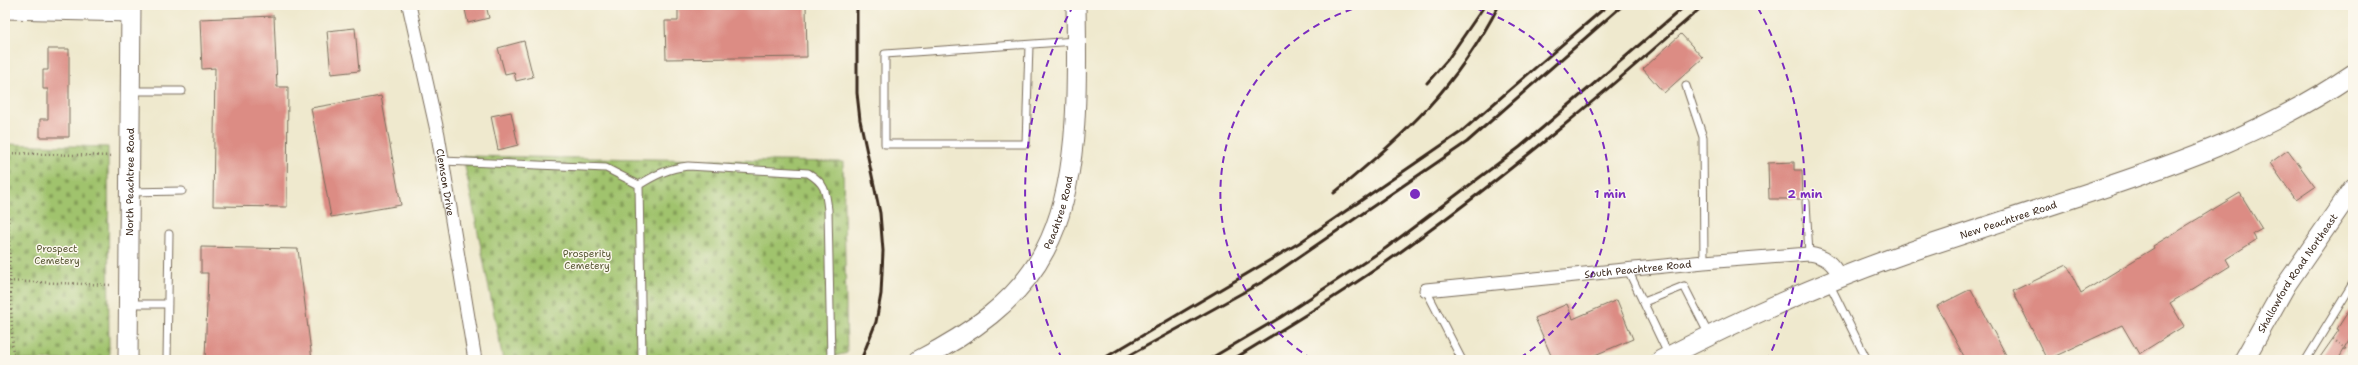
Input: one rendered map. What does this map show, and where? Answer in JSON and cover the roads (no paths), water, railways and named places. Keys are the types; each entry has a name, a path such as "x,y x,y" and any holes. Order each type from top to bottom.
{"street":[{"name":"Clemson Drive","path":"409,5 442,161 474,360"},
{"name":"Peachtree Road","path":"919,360 951,344 992,314 1025,279 1045,250 1063,205 1074,141 1077,41 1076,5"},
{"path":"5,12 22,9 131,10"},
{"name":"North Peachtree Road","path":"128,360 131,10"},
{"name":"New Peachtree Road","path":"1665,358 1709,335 1834,280 2161,169 2244,137 2322,95 2353,74"},
{"name":"Shallowford Road Northeast","path":"2244,360 2286,285 2353,188"},
{"name":"South Peachtree Road","path":"1426,290 1704,262 1809,254 1821,256 1834,266 1834,280"}],"lane":[{"path":"1029,45 1026,144 885,144 885,54 1077,41"},
{"path":"1686,86 1703,138 1704,262"},
{"path":"130,91 182,91"},
{"path":"442,161 606,168 639,185"},
{"path":"639,185 674,167 688,166 808,173 820,180 826,193 828,210 831,360"},
{"path":"639,185 642,360"},
{"path":"129,192 182,191"},
{"path":"1806,202 1809,254"},
{"path":"167,360 169,234"},
{"path":"1628,270 1644,302 1665,358"},
{"path":"1834,280 1867,360"},
{"path":"2306,360 2353,283"},
{"path":"1644,302 1684,286 1709,335"},
{"path":"1426,290 1462,360"},
{"path":"128,304 168,304"}],"railway":[{"path":"857,5 857,93 860,120 880,213 883,251 881,294 876,322 861,360"},
{"path":"1427,83 1448,59 1485,5"},
{"path":"1334,193 1384,151 1427,108 1465,61 1483,34 1499,5"},
{"path":"1101,360 1299,243 1461,132 1608,5"},
{"path":"1121,360 1264,281 1467,142 1623,5"},
{"path":"1208,360 1281,317 1386,248 1520,147 1686,5"},
{"path":"1232,360 1347,288 1392,258 1452,214 1562,127 1704,5"}],"park label":[{"name":"Prospect Cemetery","path":"57,254"},
{"name":"Prosperity Cemetery","path":"587,258"}]}
